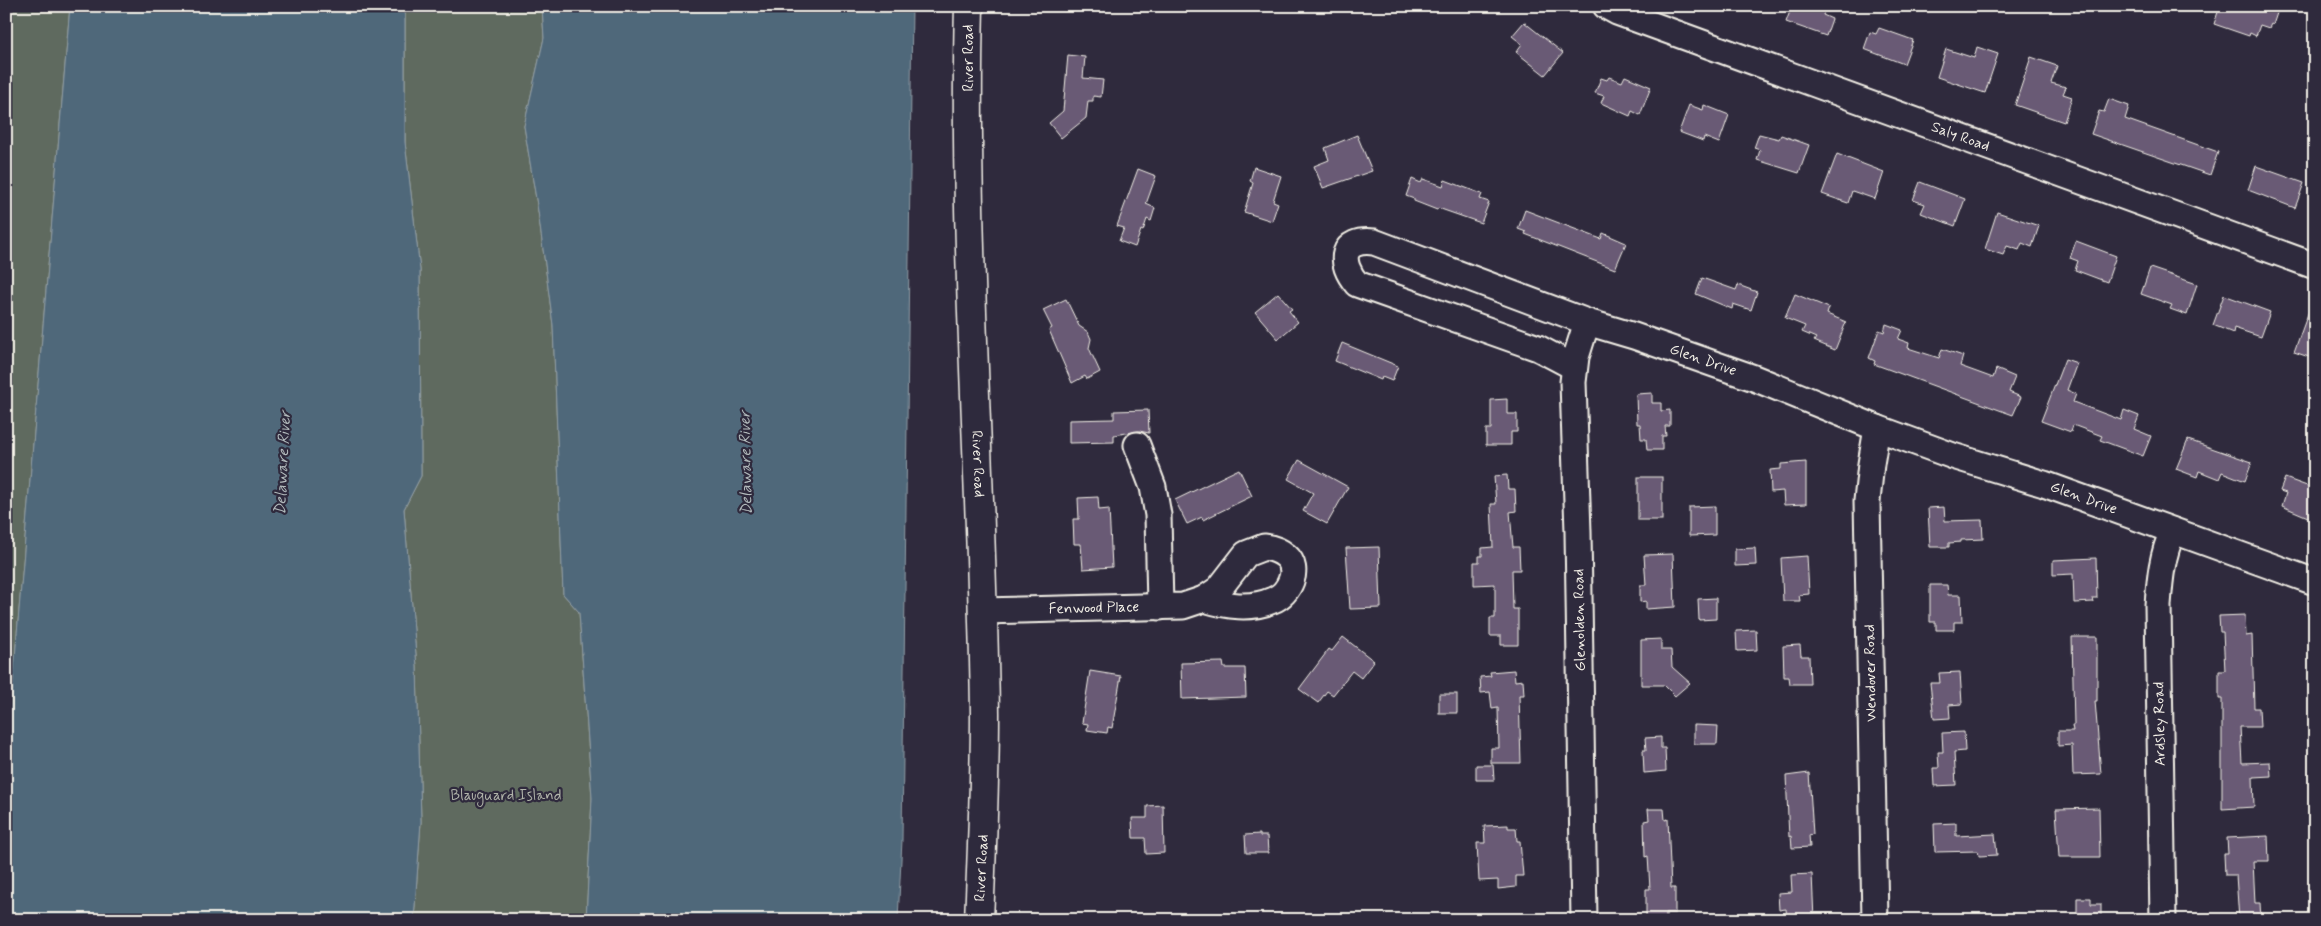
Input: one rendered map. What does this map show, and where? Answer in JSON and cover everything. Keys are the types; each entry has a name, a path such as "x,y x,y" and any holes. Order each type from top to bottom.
{"main road":[{"name":"River Road","path":"969,6 968,186 985,714 979,920"}],"street":[{"name":"Saly Road","path":"1606,6 1644,22 2315,266"},
{"name":"Glen Drive","path":"1574,367 1538,348 1368,289 1358,284 1351,277 1344,263 1344,258 1353,245 1362,240 1374,242 1587,322 1634,336 1754,378 1877,428 2315,582"},
{"name":"Glenolden Road","path":"1584,920 1574,367 1587,322"},
{"name":"Wendover Road","path":"1875,920 1868,501 1871,464 1877,428"},
{"path":"1137,445 1153,487 1158,514 1160,607"},
{"name":"Ardsley Road","path":"2163,920 2158,604 2160,567 2172,531"},
{"name":"Fenwood Place","path":"982,611 1184,606 1204,599"}],"green space":[{"path":"6,6 70,6 6,764"},
{"name":"Blauguard Island","path":"405,6 542,6 544,38 524,126 538,211 553,325 563,594 579,612 592,798 586,920 414,920 421,822 417,667 404,509 421,476 420,270 405,142"}],"water":[{"name":"Delaware River","path":"70,6 405,6 405,142 420,270 421,476 404,509 417,667 421,822 414,920 6,920 6,764"},
{"name":"Delaware River","path":"542,6 912,6 902,840 898,920 586,920 592,798 579,612 563,594 553,325 538,211 524,126 544,38"}],"building":[{"path":"1792,6 1826,6 1823,15 1832,19 1826,36 1786,22"},
{"path":"2220,6 2267,6 2278,10 2273,25 2271,24 2269,28 2260,25 2256,36 2250,33 2249,36 2214,24"},
{"path":"1524,22 1563,53 1545,75 1516,52 1522,44 1512,36"},
{"path":"1879,28 1913,40 1904,64 1864,49 1870,32 1876,34"},
{"path":"1977,47 1998,54 1985,93 1937,77 1946,49 1974,58"},
{"path":"1068,55 1085,57 1083,78 1103,80 1101,97 1093,96 1093,101 1088,101 1086,118 1061,138 1049,123 1063,111"},
{"path":"2031,57 2057,66 2051,83 2066,87 2063,94 2072,97 2064,122 2015,105"},
{"path":"1625,76 1651,87 1640,115 1632,111 1630,116 1601,103 1604,96 1595,93 1601,78 1607,80 1609,77 1622,82"},
{"path":"2109,99 2129,106 2125,119 2218,152 2210,175 2091,134 2099,111 2104,112"},
{"path":"1689,105 1703,110 1704,105 1729,115 1719,143 1704,137 1703,141 1679,132"},
{"path":"1759,134 1779,139 1781,135 1809,145 1799,173 1757,160 1760,150 1754,148"},
{"path":"1357,135 1372,171 1323,188 1314,166 1329,160 1325,148"},
{"path":"1837,154 1884,172 1875,199 1852,191 1848,203 1822,194"},
{"path":"2256,166 2304,183 2295,208 2248,190"},
{"path":"1254,167 1281,176 1273,201 1278,203 1272,221 1244,212 1253,183 1250,181"},
{"path":"1138,169 1156,176 1146,204 1155,208 1151,221 1147,219 1143,231 1141,230 1135,247 1119,241 1124,228 1117,226"},
{"path":"1412,179 1421,183 1423,179 1443,186 1445,180 1482,194 1480,199 1489,202 1481,223 1438,208 1437,210 1406,196"},
{"path":"1920,182 1965,199 1955,226 1921,213 1925,204 1913,200"},
{"path":"1525,210 1601,239 1603,233 1626,243 1615,269 1525,234 1526,232 1518,229"},
{"path":"1997,212 2039,226 2032,247 2022,243 2019,250 2007,246 2003,255 1985,249"},
{"path":"2076,241 2116,256 2107,282 2075,270 2078,261 2070,258"},
{"path":"2150,268 2197,284 2187,315 2170,309 2172,305 2141,294"},
{"path":"1702,278 1736,290 1738,285 1757,292 1751,310 1733,304 1732,309 1696,294"},
{"path":"1278,293 1292,309 1289,311 1298,322 1278,339 1255,312"},
{"path":"1795,294 1829,308 1827,314 1846,322 1835,350 1814,341 1816,338 1802,332 1805,326 1785,318"},
{"path":"2224,295 2270,312 2261,337 2234,328 2233,333 2213,325"},
{"path":"1066,299 1079,326 1088,332 1091,339 1089,348 1100,372 1087,379 1085,376 1072,383 1049,330 1052,328 1043,310"},
{"path":"2313,300 2315,300 2315,359 2294,352"},
{"path":"1886,324 1902,330 1898,339 1909,343 1908,348 1939,358 1942,349 1963,356 1960,366 1993,378 1996,369 2015,377 2009,392 2021,397 2013,415 1874,364 1875,361 1869,358 1879,330 1884,332"},
{"path":"1342,343 1398,366 1392,381 1382,377 1381,380 1335,361"},
{"path":"2065,359 2077,363 2067,390 2076,394 2073,402 2121,420 2124,410 2139,416 2134,429 2151,436 2143,456 2100,440 2102,436 2073,425 2071,432 2041,421"},
{"path":"1652,393 1652,403 1661,403 1661,411 1670,410 1670,426 1665,426 1666,436 1662,436 1662,450 1647,450 1646,439 1641,439 1640,424 1637,424 1636,394"},
{"path":"1507,399 1507,414 1517,414 1517,432 1511,432 1511,445 1486,445 1486,429 1491,429 1491,400"},
{"path":"1148,410 1149,433 1139,431 1114,435 1114,442 1069,443 1069,420 1114,419 1114,411"},
{"path":"2188,440 2252,462 2245,481 2222,472 2219,479 2199,471 2197,477 2176,469"},
{"path":"1299,460 1348,487 1327,524 1303,511 1313,493 1288,479"},
{"path":"1806,462 1806,504 1784,505 1783,491 1771,492 1770,470 1781,469 1781,464"},
{"path":"1239,469 1252,496 1203,520 1202,517 1187,524 1175,500"},
{"path":"1507,475 1508,489 1515,489 1516,511 1510,512 1513,547 1519,547 1520,570 1512,570 1513,609 1518,609 1518,645 1501,645 1501,636 1490,636 1490,618 1495,618 1495,584 1474,585 1474,562 1479,562 1479,556 1482,556 1482,548 1493,547 1491,504 1496,504 1494,476"},
{"path":"1638,477 1662,477 1662,520 1638,520"},
{"path":"2285,478 2315,489 2315,520 2282,506 2286,493 2280,491"},
{"path":"1098,497 1099,510 1109,509 1112,567 1083,569 1081,544 1074,544 1073,519 1079,519 1078,498"},
{"path":"1715,506 1715,535 1689,536 1689,507"},
{"path":"1944,507 1945,521 1982,520 1983,539 1961,540 1961,542 1949,543 1949,547 1930,547 1928,508"},
{"path":"1379,547 1381,608 1350,609 1346,548"},
{"path":"1755,548 1756,565 1735,566 1735,549"},
{"path":"1673,554 1675,607 1646,609 1646,601 1640,602 1640,585 1646,585 1644,555"},
{"path":"1807,556 1809,594 1799,595 1800,601 1783,601 1781,558"},
{"path":"2096,558 2097,598 2092,598 2093,602 2074,603 2073,574 2053,575 2053,560"},
{"path":"1930,585 1947,585 1948,595 1961,595 1962,622 1954,622 1954,630 1936,630 1936,622 1930,622"},
{"path":"1716,598 1716,619 1699,620 1698,599"},
{"path":"2245,615 2246,636 2252,635 2254,708 2259,708 2260,727 2240,727 2242,763 2270,762 2271,776 2253,777 2254,807 2222,809 2222,699 2219,699 2219,671 2225,671 2223,632 2220,632 2219,616"},
{"path":"1756,630 1757,650 1737,651 1736,631"},
{"path":"1343,637 1374,661 1361,678 1352,671 1333,695 1327,691 1318,703 1299,689 1329,649 1332,651"},
{"path":"2072,637 2097,637 2097,701 2095,701 2101,774 2073,775 2072,745 2058,746 2058,731 2073,731 2072,725 2074,725"},
{"path":"1661,639 1661,650 1671,650 1672,667 1690,683 1675,696 1664,685 1641,685 1641,640"},
{"path":"1800,645 1801,656 1809,656 1810,684 1790,684 1789,677 1784,677 1783,646"},
{"path":"1223,662 1224,668 1245,668 1246,697 1182,699 1181,663"},
{"path":"1514,670 1515,681 1523,680 1524,695 1519,695 1521,763 1491,763 1491,748 1499,748 1498,708 1492,709 1490,692 1481,693 1480,677 1491,676 1490,672"},
{"path":"1090,671 1121,676 1112,728 1108,727 1107,733 1087,730 1088,724 1082,723"},
{"path":"1960,672 1962,704 1949,705 1950,718 1934,719 1930,683 1940,683 1939,673"},
{"path":"1439,694 1457,694 1457,713 1439,713"},
{"path":"1694,725 1718,726 1717,744 1694,744"},
{"path":"1964,732 1965,751 1954,752 1956,785 1934,786 1933,768 1939,768 1938,752 1943,752 1942,733"},
{"path":"1661,737 1661,748 1665,748 1666,771 1644,773 1643,750 1646,750 1645,738"},
{"path":"1476,765 1493,765 1494,780 1476,780"},
{"path":"1809,773 1813,834 1809,835 1810,847 1792,848 1791,836 1789,837 1786,776"},
{"path":"1163,805 1164,853 1146,854 1145,838 1133,838 1132,818 1147,818 1147,806"},
{"path":"2099,808 2100,857 2059,857 2056,809"},
{"path":"1648,809 1664,809 1665,820 1668,819 1671,888 1675,888 1675,913 1666,913 1666,920 1646,920 1646,889 1650,889 1648,856 1645,857 1644,821 1649,820"},
{"path":"1956,823 1956,836 1995,834 1997,855 1979,856 1978,851 1935,852 1934,824"},
{"path":"1508,825 1508,828 1516,828 1517,841 1520,841 1523,876 1516,876 1516,887 1498,889 1498,880 1479,881 1477,843 1485,843 1484,826"},
{"path":"1260,834 1260,836 1267,836 1268,853 1246,853 1245,835"},
{"path":"2268,836 2269,861 2253,861 2255,903 2260,903 2261,920 2239,920 2236,875 2225,875 2224,854 2228,854 2227,838"},
{"path":"1812,874 1814,920 1787,920 1786,909 1779,910 1778,893 1792,892 1791,875"},
{"path":"2077,898 2091,898 2091,904 2101,904 2101,920 2077,920"}]}
